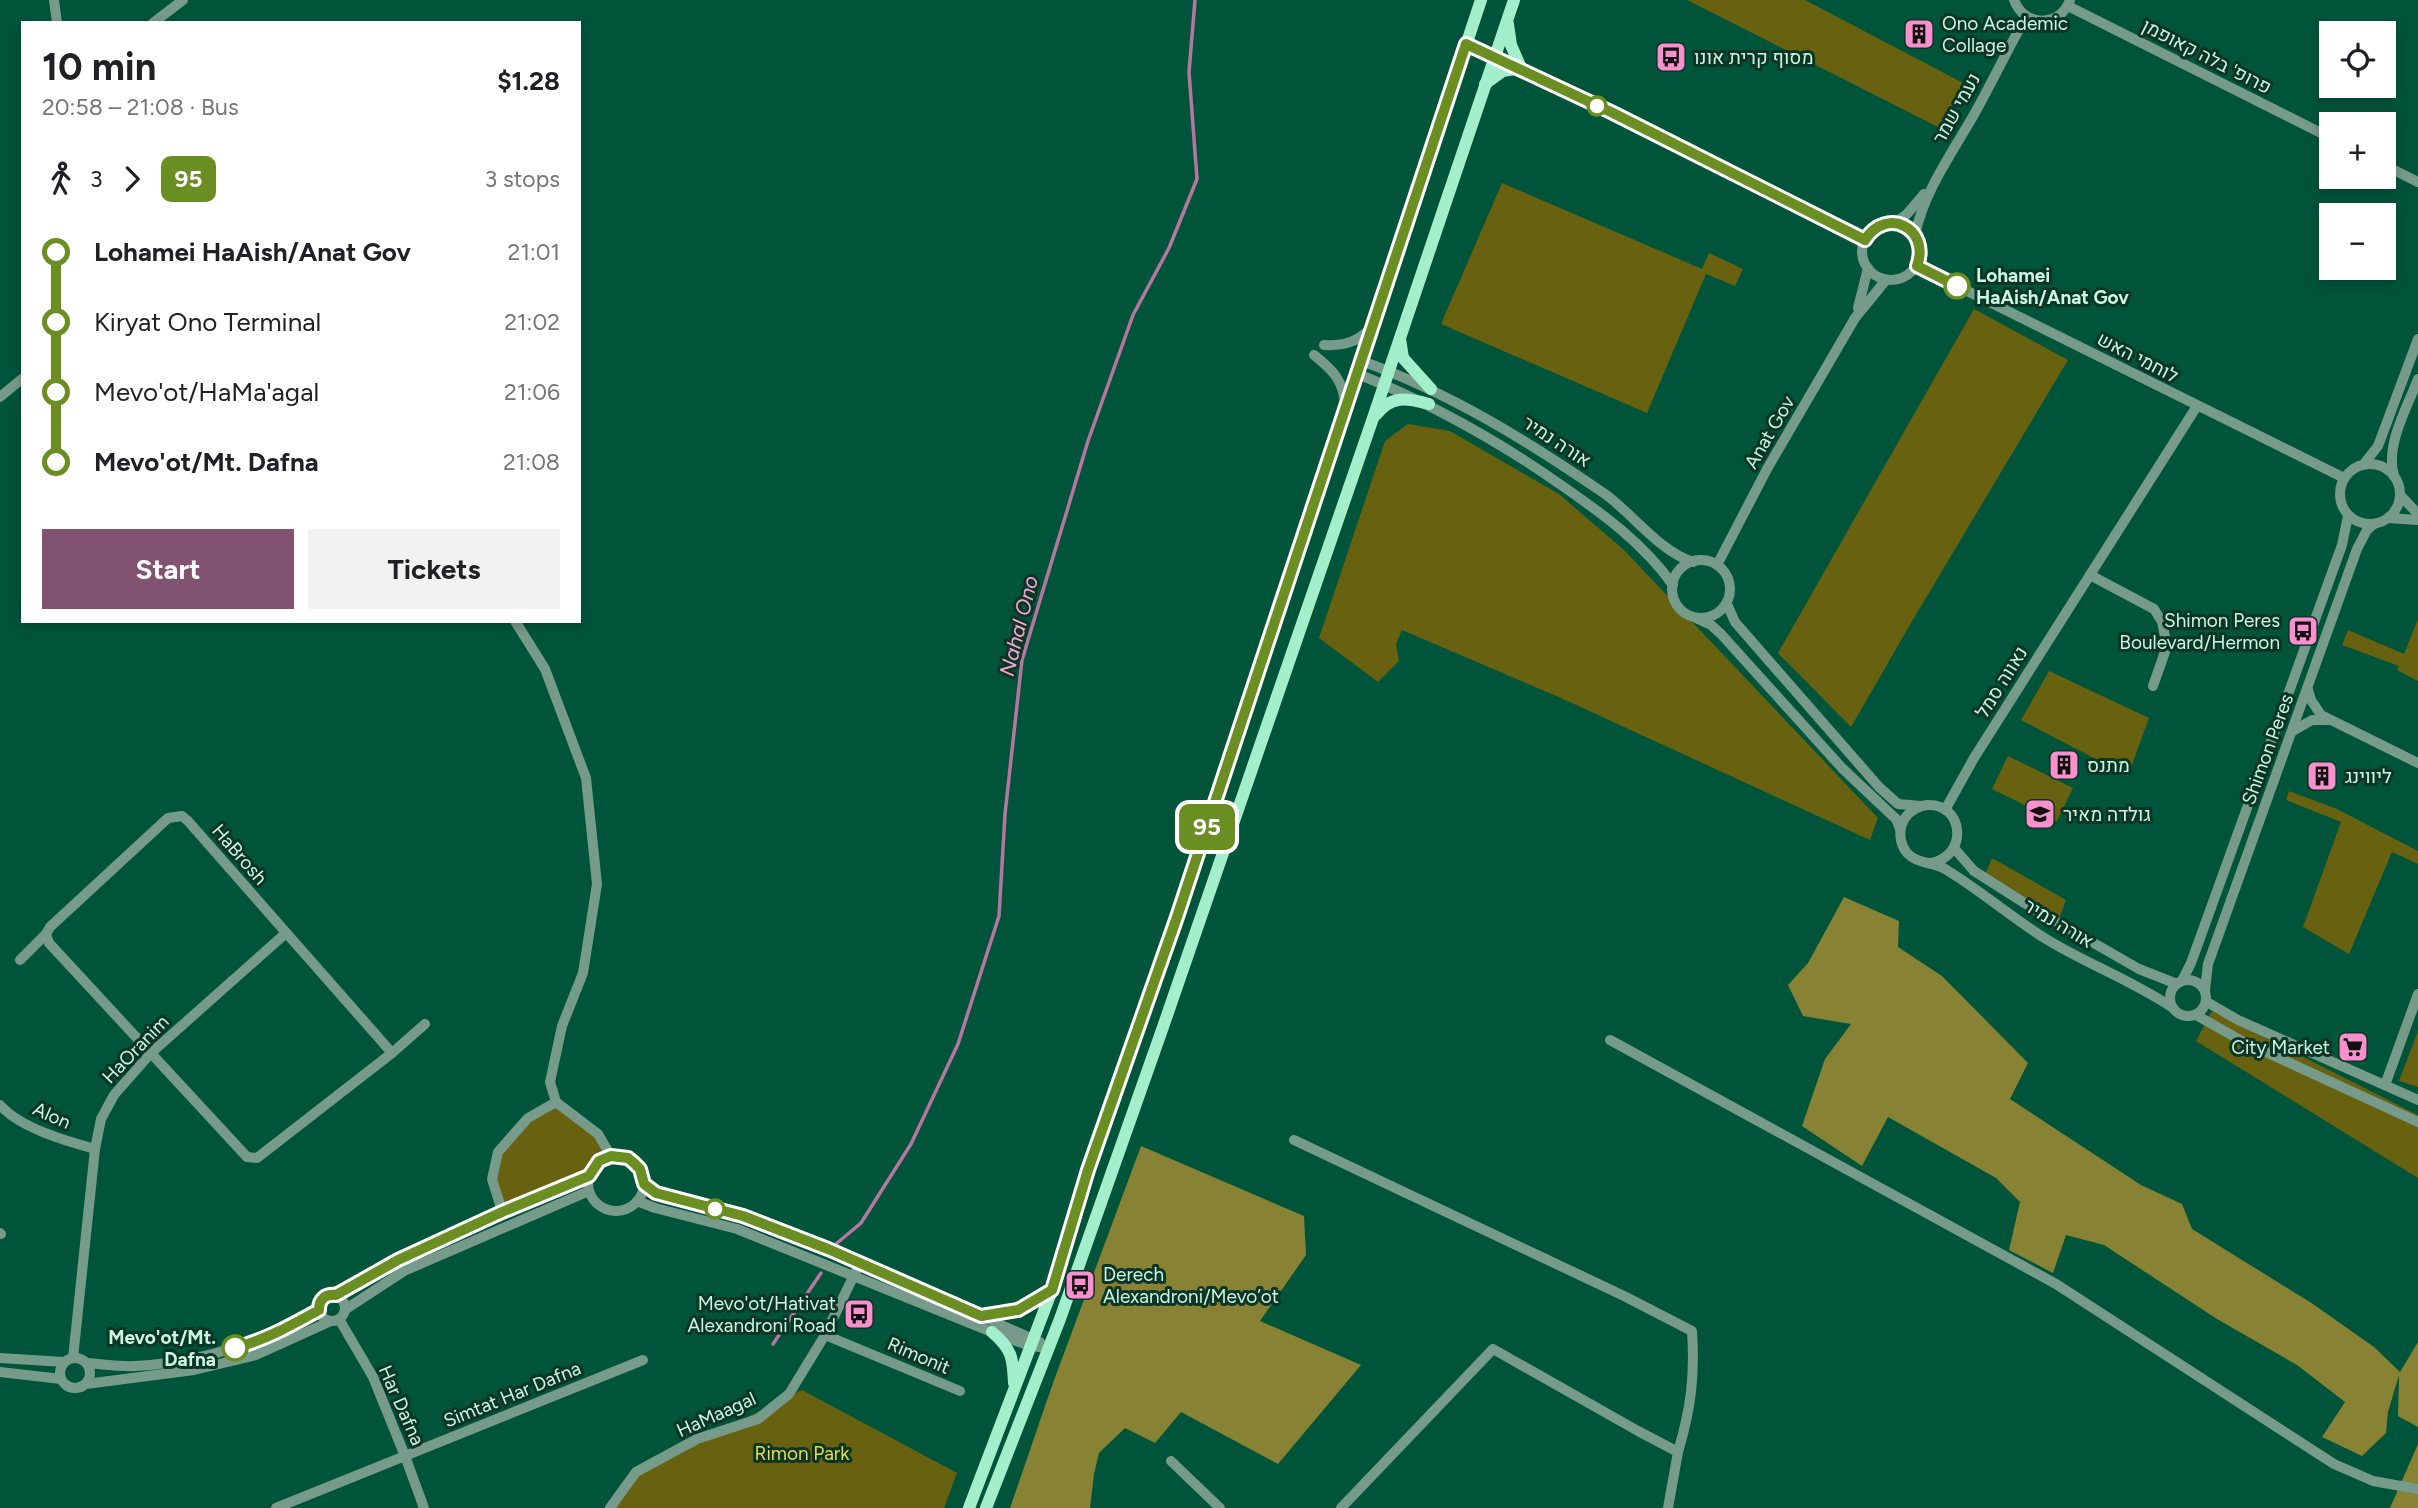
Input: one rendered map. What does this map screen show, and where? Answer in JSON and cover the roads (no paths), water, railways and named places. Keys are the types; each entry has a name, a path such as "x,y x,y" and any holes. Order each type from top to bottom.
{"main road":[{"path":"969,1508 1052,1290 1088,1170 1143,1018 1481,0"},
{"path":"986,1508 1049,1348 1163,1027 1514,0"},
{"path":"1485,84 1503,71 1521,68 1509,36 1507,20"},
{"path":"1400,335 1404,358 1431,389"},
{"path":"1372,421 1379,411 1394,400 1408,399 1429,404"},
{"path":"981,1316 1018,1310 1052,1290"},
{"path":"992,1332 1010,1352 1014,1388"}],"street":[{"path":"54,0 57,21"},
{"path":"156,21 183,0"},
{"path":"2014,0 2026,17 2033,20 2049,20 2063,12 2069,3"},
{"name":"פרופ' בלה קאופמן","path":"2069,3 2319,132"},
{"name":"נעמי שמר","path":"1915,235 1918,218 1936,178 2026,17"},
{"path":"1466,44 1521,68 1865,240"},
{"path":"2396,171 2418,182"},
{"name":"נעמי שמר","path":"1895,223 1907,214 1936,178"},
{"path":"1895,223 1908,228 1915,235 1920,251 1917,266 1901,279 1886,280 1879,278 1868,268 1863,254 1865,240 1875,227 1895,223"},
{"name":"לוחמי האש","path":"1917,266 2344,478"},
{"name":"Anat Gov","path":"1855,318 1864,292 1868,268"},
{"name":"Anat Gov","path":"1717,565 1767,469 1855,318 1886,280"},
{"path":"1324,345 1348,344 1359,340 1374,324"},
{"path":"2363,465 2378,446 2418,339"},
{"path":"1314,355 1338,376 1345,394 1345,412"},
{"name":"אורה נמיר","path":"1362,361 1431,389 1549,455 1616,502 1679,557 1693,562"},
{"name":"אורה נמיר","path":"1358,374 1429,404 1538,469 1601,512 1641,547 1673,585"},
{"path":"2394,476 2377,465 2355,468 2344,478 2339,494 2340,502 2348,516 2360,523 2374,524 2388,518 2396,509 2400,495 2391,464 2393,445 2418,379"},
{"path":"0,397 21,380"},
{"name":"נאווה סמל","path":"1945,810 1974,758 2197,406"},
{"path":"2400,495 2418,514"},
{"name":"Shimon Peres","path":"2180,982 2191,963 2338,557 2348,516"},
{"path":"2388,518 2418,520"},
{"name":"Shimon Peres","path":"2206,996 2208,964 2357,549 2367,530 2374,524"},
{"path":"1696,618 1717,614 1727,604 1730,596 1729,582 1717,565 1702,560 1679,570 1672,592 1678,606 1683,611 1696,618 1711,625 1721,634 1842,768 1896,819 1905,850 1917,860 1931,863 1945,858 1957,841 1957,827 1951,814 1929,805 1898,804 1878,787 1735,622 1727,604"},
{"path":"2090,575 2154,609 2162,622 2167,646 2153,686"},
{"path":"515,623 545,669 586,778 597,884 583,973 562,1026 550,1082 556,1102 597,1134 606,1144 611,1156"},
{"path":"2308,687 2315,708 2329,720 2418,764"},
{"path":"2292,732 2312,720 2329,720"},
{"path":"1900,829 1907,815 1921,806"},
{"name":"HaBrosh","path":"20,960 46,934 50,926 169,818 182,816 392,1053"},
{"name":"אורה נמיר","path":"1954,848 1974,871 2026,904 2139,969 2180,982"},
{"name":"אורה נמיר","path":"1931,863 2046,939 2173,1008"},
{"name":"HaOranim","path":"69,1360 101,1119 114,1095 151,1054 286,933"},
{"path":"46,934 49,943 247,1157 257,1158 425,1024"},
{"path":"2418,1100 2238,1020 2206,996 2193,981 2180,982 2171,992 2173,1008 2180,1015 2196,1015 2242,1041 2418,1122"},
{"path":"2385,1085 2418,994"},
{"path":"2196,1015 2201,1012 2206,996"},
{"path":"1610,1040 2056,1284 2334,1464 2373,1481 2418,1489"},
{"path":"502,1212 492,1179 498,1152 527,1118 556,1102"},
{"path":"0,1123 3,1109"},
{"name":"Alon","path":"3,1109 57,1139 95,1149"},
{"path":"1294,1140 1624,1296 1692,1331 1694,1363 1690,1410 1678,1451 1668,1508"},
{"path":"611,1156 628,1158 634,1163 640,1169 644,1184 637,1202 623,1210 614,1211 598,1205 589,1191 589,1176 599,1161 611,1156"},
{"path":"0,1358 83,1360 87,1363 134,1367 189,1360 251,1343 319,1310 323,1298 336,1295 398,1260 589,1176"},
{"path":"644,1184 656,1193 743,1216 860,1263 981,1316 1032,1343"},
{"path":"69,1360 60,1370 61,1379 72,1388 194,1370 256,1356 335,1320 346,1309 404,1271 589,1191"},
{"path":"637,1202 737,1229 992,1332 1049,1348"},
{"name":"HaMaagal","path":"610,1508 636,1472 697,1439 758,1419 789,1394 825,1335 860,1263"},
{"path":"336,1295 343,1300 346,1309"},
{"path":"319,1310 323,1317 335,1320"},
{"name":"Har Dafna","path":"335,1320 373,1377 424,1508"},
{"name":"Rimonit","path":"825,1335 960,1391"},
{"path":"1340,1508 1493,1349 1678,1451"},
{"name":"Simtat Har Dafna","path":"276,1508 643,1360"},
{"path":"86,1384 90,1376 87,1363"},
{"path":"0,1372 61,1379"},
{"path":"1171,1461 1220,1508"}],"waterway":[{"name":"Nahal Ono","path":"836,1244 861,1223 911,1144 958,1044 999,916 1005,814 1022,660 1088,441 1133,315 1169,248 1197,179 1189,72 1195,0"},
{"name":"Nahal Ono","path":"773,1344 821,1273"}],"place":[{"name":"Ono Academic Collage","path":"1919,34"},
{"name":"מסוף קרית אונו","path":"1671,57"},
{"name":"Lohamei HaAish/Anat Gov","path":"1957,286"},
{"name":"Shimon Peres Boulevard/Hermon","path":"2303,631"},
{"name":"מתנס","path":"2064,765"},
{"name":"ליווינג","path":"2322,776"},
{"name":"גולדה מאיר","path":"2040,814"},
{"name":"City Market","path":"2353,1047"},
{"name":"Derech Alexandroni/Mevo’ot","path":"1080,1285"},
{"name":"Mevo'ot/Hativat Alexandroni Road","path":"859,1314"},
{"name":"Mevo'ot/Mt. Dafna","path":"235,1348"}],"park label":[{"name":"Rimon Park","path":"802,1453"}]}
